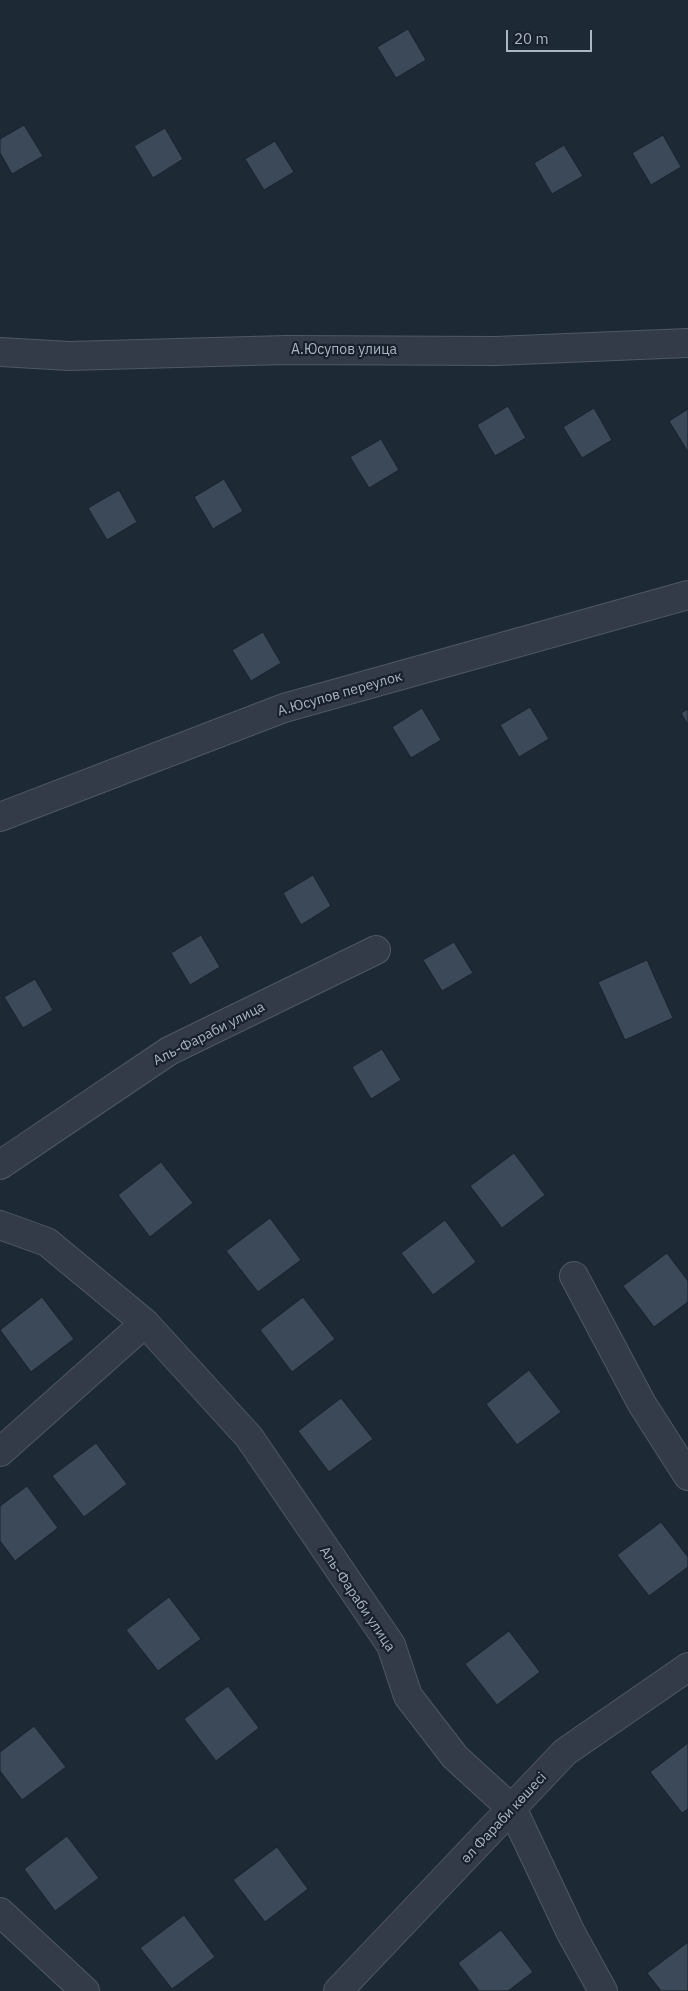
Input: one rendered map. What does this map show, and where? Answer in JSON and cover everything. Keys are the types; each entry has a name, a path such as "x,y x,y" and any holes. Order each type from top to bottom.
{"street":[{"name":"А.Юсупов улица","path":"0,352 69,356 286,350 495,351 688,343"},
{"name":"А.Юсупов переулок","path":"0,817 284,708 688,595"},
{"name":"Аль-Фараби улица","path":"0,1165 169,1051 376,950"},
{"name":"Аль-Фараби улица","path":"0,1225 47,1242 145,1323 249,1437 391,1646 408,1696 455,1757 513,1810 571,1933 603,1991"},
{"path":"574,1276 642,1404 688,1476"},
{"path":"0,1452 145,1323"},
{"name":"әл Фараби көшесі","path":"338,1991 513,1810 566,1752 688,1667"},
{"path":"0,1912 85,1991"}],"building":[{"path":"408,29 426,60 396,78 377,47"},
{"path":"24,125 43,156 12,174 0,153 0,139"},
{"path":"165,128 183,159 153,178 134,146"},
{"path":"663,135 681,167 651,185 632,153"},
{"path":"275,141 294,172 264,190 245,159"},
{"path":"564,145 583,176 552,194 534,163"},
{"path":"508,406 526,438 495,456 477,425"},
{"path":"594,408 612,440 582,458 563,427"},
{"path":"688,409 688,452 669,421"},
{"path":"381,439 399,470 369,488 350,457"},
{"path":"224,479 243,511 213,529 194,497"},
{"path":"119,490 137,522 107,540 88,508"},
{"path":"263,632 281,663 251,681 232,650"},
{"path":"530,707 549,739 519,757 500,725"},
{"path":"422,708 441,740 411,758 392,727"},
{"path":"688,709 688,725 681,713"},
{"path":"313,875 331,906 301,925 283,893"},
{"path":"201,935 220,967 190,985 171,953"},
{"path":"454,942 473,973 442,991 423,960"},
{"path":"647,960 673,1018 625,1040 598,982"},
{"path":"35,979 53,1010 23,1028 4,997"},
{"path":"382,1049 401,1080 371,1099 352,1067"},
{"path":"514,1153 545,1195 502,1228 470,1186"},
{"path":"161,1162 193,1203 150,1237 118,1195"},
{"path":"270,1218 301,1260 258,1292 226,1251"},
{"path":"445,1220 476,1262 433,1295 401,1253"},
{"path":"667,1253 688,1281 688,1302 654,1327 623,1286"},
{"path":"42,1297 74,1339 31,1372 0,1330"},
{"path":"303,1297 335,1339 292,1372 260,1330"},
{"path":"529,1370 561,1412 517,1445 486,1404"},
{"path":"341,1398 373,1439 329,1472 298,1431"},
{"path":"96,1443 127,1484 84,1517 52,1476"},
{"path":"27,1486 58,1528 15,1561 0,1541 0,1506"},
{"path":"661,1522 688,1557 688,1567 649,1596 617,1555"},
{"path":"169,1597 201,1639 158,1671 126,1630"},
{"path":"509,1631 540,1672 497,1705 465,1664"},
{"path":"228,1686 259,1728 216,1761 184,1719"},
{"path":"34,1726 66,1767 22,1800 0,1771 0,1752"},
{"path":"688,1743 688,1809 682,1813 650,1772"},
{"path":"67,1836 99,1878 55,1911 24,1869"},
{"path":"277,1847 308,1889 265,1922 233,1880"},
{"path":"184,1915 215,1957 172,1989 140,1948"},
{"path":"501,1930 533,1972 508,1991 479,1991 458,1963"},
{"path":"688,1942 688,1991 661,1991 647,1973"}]}
